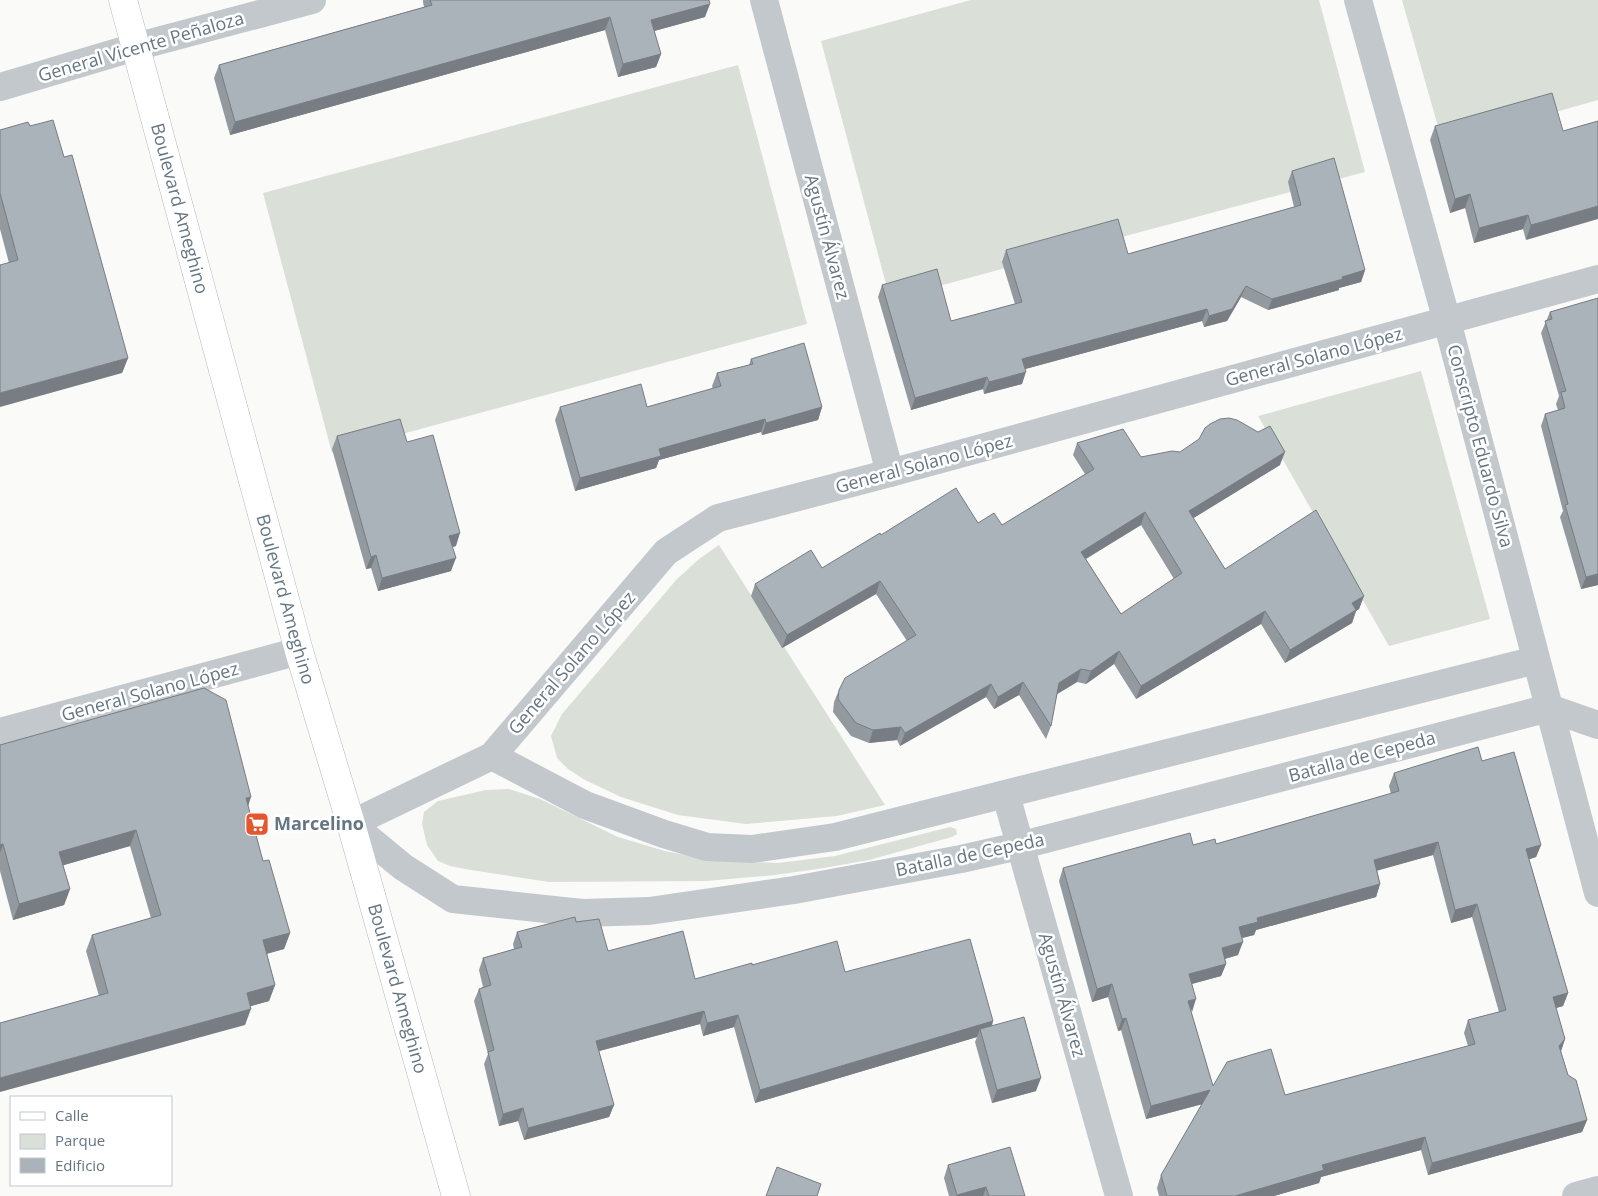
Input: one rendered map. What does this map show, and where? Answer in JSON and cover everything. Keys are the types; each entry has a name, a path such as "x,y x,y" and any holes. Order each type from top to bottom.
{"main road":[{"name":"Boulevard Ameghino","path":"123,0 299,652 351,824 456,1196"}],"street":[{"name":"General Vicente Peñaloza","path":"0,87 135,47 312,0"},
{"name":"Agustín Álvarez","path":"764,0 890,474"},
{"name":"Conscripto Eduardo Silva","path":"1358,0 1447,321 1598,893"},
{"name":"General Solano López","path":"351,824 492,756 666,552 718,518 890,474 1598,279"},
{"name":"General Solano López","path":"0,732 299,652"},
{"path":"492,756 585,805 664,834 707,847 752,849 835,837 1536,660"},
{"path":"1548,708 1598,725"},
{"name":"Batalla de Cepeda","path":"351,824 403,868 453,899 582,913 649,911 794,890 1020,846 1548,708"},
{"name":"Agustín Álvarez","path":"1006,795 1119,1196"},
{"path":"1576,1196 1598,1190"}],"green space":[{"path":"971,0 1319,0 1365,172 890,299 821,41"},
{"path":"1402,0 1598,0 1598,100 1443,144"},
{"path":"738,65 807,324 332,453 263,193"},
{"path":"1421,371 1490,619 1389,646 1258,416"},
{"path":"719,545 885,805 837,816 746,824 678,815 621,797 585,780 568,769 557,758 551,736 562,714 677,579 699,559"},
{"path":"509,789 540,799 618,837 665,851 710,860 778,863 835,856 950,827 956,829 957,834 869,860 775,875 706,881 549,882 465,869 438,861 427,845 422,824 424,812 438,801 486,790"}],"building":[{"path":"430,0 709,0 710,4 651,20 661,54 623,64 610,17 235,122 219,65 432,5"},
{"path":"1552,93 1563,131 1598,121 1598,206 1531,225 1528,215 1479,228 1470,194 1455,199 1435,126"},
{"path":"53,120 64,157 72,155 128,358 0,393 0,265 18,260 0,193 0,130 28,122 30,126"},
{"path":"1334,158 1365,270 1342,277 1343,279 1272,299 1246,286 1232,309 1209,316 1207,309 1022,359 1026,372 989,382 987,377 915,398 882,285 937,269 951,321 1022,302 1006,250 1118,219 1128,254 1301,205 1292,171"},
{"path":"1598,298 1598,574 1586,577 1565,505 1568,504 1545,414 1565,408 1561,392 1566,391 1545,321 1552,319 1550,312"},
{"path":"804,343 822,407 766,423 765,419 659,449 661,456 580,478 560,407 641,384 647,407 721,386 717,373 753,364 751,359"},
{"path":"1229,418 1237,420 1258,432 1270,426 1285,452 1189,511 1225,569 1316,510 1364,596 1352,603 1356,610 1290,650 1265,611 1141,686 1119,651 1091,671 1081,669 1059,683 1051,726 1023,682 998,697 991,684 905,733 901,727 873,730 856,723 838,699 839,690 845,678 916,635 880,581 787,635 755,584 811,550 822,568 880,533 881,535 956,488 978,523 994,513 1002,525 1094,469 1077,443 1123,429 1141,457 1172,451 1180,452 1199,439 1205,428 1220,419","holes":["1145,512 1182,573 1121,614 1081,552"]},
{"path":"400,419 407,442 433,435 460,533 449,536 456,558 382,578 376,555 371,557 337,436"},
{"path":"204,688 226,700 251,797 246,798 263,861 269,860 290,933 263,940 275,985 247,993 251,1009 0,1078 0,1023 108,993 92,935 161,915 136,830 59,852 70,889 19,904 3,844 0,845 0,745"},
{"path":"1478,747 1482,761 1514,752 1541,845 1526,849 1568,993 1553,997 1565,1039 1559,1046 1568,1075 1576,1080 1587,1120 1432,1163 1425,1137 1322,1165 1324,1170 1235,1196 1167,1196 1161,1175 1210,1090 1151,1106 1126,1018 1122,1019 1112,984 1097,989 1063,868 1190,833 1193,845 1215,839 1216,844 1399,791 1394,773","holes":["1438,842 1455,910 1477,904 1506,1010 1468,1020 1475,1044 1285,1095 1271,1049 1227,1062 1213,1086 1188,1001 1196,999 1189,974 1226,964 1222,948 1243,942 1239,927 1258,922 1257,918 1380,884 1374,860"]},
{"path":"575,917 576,922 599,919 608,951 683,931 695,979 837,941 845,972 970,939 993,1021 760,1090 738,1015 707,1023 704,1011 596,1041 614,1105 528,1128 523,1108 503,1114 488,1052 494,1050 479,989 491,985 483,958 522,947 517,932"},
{"path":"1024,1017 1041,1078 997,1090 980,1029"},
{"path":"1010,1147 1025,1196 989,1196 986,1187 957,1195 948,1165"},
{"path":"777,1167 821,1184 817,1196 766,1196"}],"place":[{"name":"Marcelino","path":"257,824"}]}
